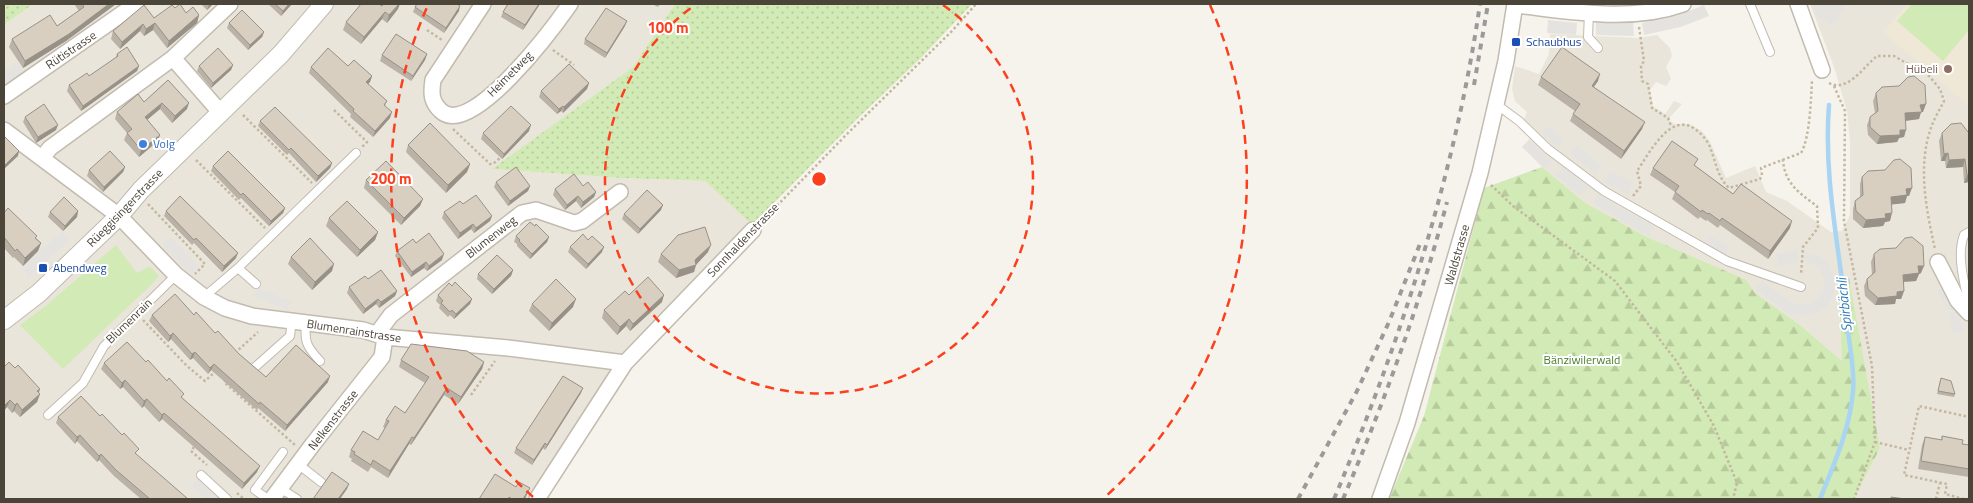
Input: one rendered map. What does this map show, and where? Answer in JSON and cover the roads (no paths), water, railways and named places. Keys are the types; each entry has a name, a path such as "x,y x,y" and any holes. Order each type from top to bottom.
{"street":[{"name":"Rütistrasse","path":"4,96 136,4"},
{"path":"42,158 50,148 173,58 230,4"},
{"name":"Rüeggisingerstrasse","path":"4,320 39,293 119,216 141,190 281,54 324,4"},
{"name":"Heimetweg","path":"483,4 433,80 431,93 434,105 443,114 456,117 470,112 504,84 541,42 570,4"},
{"path":"1515,4 1589,12 1638,14 1683,4"},
{"name":"Waldstrasse","path":"1380,499 1407,424 1480,174 1506,60 1515,4"},
{"path":"1798,4 1822,70"},
{"path":"173,58 220,112"},
{"path":"4,130 119,216"},
{"name":"Blumenweg","path":"381,335 391,315 522,212 536,210 574,223 582,222 620,192"},
{"name":"Blumenrainstrasse","path":"119,216 176,275 204,297 226,308 252,316 363,330 381,335 625,363"},
{"name":"Sonnhaldenstrasse","path":"537,499 625,363 753,230"},
{"path":"1938,262 1958,301 1969,313"},
{"name":"Nelkenstrasse","path":"276,494 301,459 382,358 381,335"}],"lane":[{"path":"1750,4 1770,52"},
{"path":"1589,12 1588,37 1598,48"},
{"path":"1496,104 1520,121 1548,149 1604,191 1727,261 1801,287"},
{"path":"204,297 238,268 356,153"},
{"path":"1969,232 1964,235 1960,244 1969,306"},
{"path":"238,268 256,284"},
{"name":"Blumenrain","path":"48,415 83,383 104,346 176,275"},
{"path":"299,322 309,350 320,361"},
{"path":"254,368 290,336 299,322"},
{"path":"268,499 255,490 284,452"},
{"path":"301,459 321,482"},
{"path":"201,475 227,499"},
{"path":"276,494 297,499"}],"waterway":[{"name":"Spirbächli","path":"1820,499 1845,433 1849,419 1853,384 1852,361 1828,162 1829,105"}],"railway":[{"path":"1334,499 1382,379 1423,256 1456,131 1480,4"},
{"path":"1474,85 1488,4"},
{"path":"1343,499 1400,353 1425,278 1447,202"},
{"path":"1298,499 1357,391 1389,322 1420,244"}],"place":[{"name":"Schaubhus","path":"1516,42"},
{"name":"Hübeli","path":"1948,69"},
{"name":"Volg","path":"143,144"},
{"name":"Abendweg","path":"43,268"}],"park label":[{"name":"Bänziwilerwald","path":"1582,360"}]}
